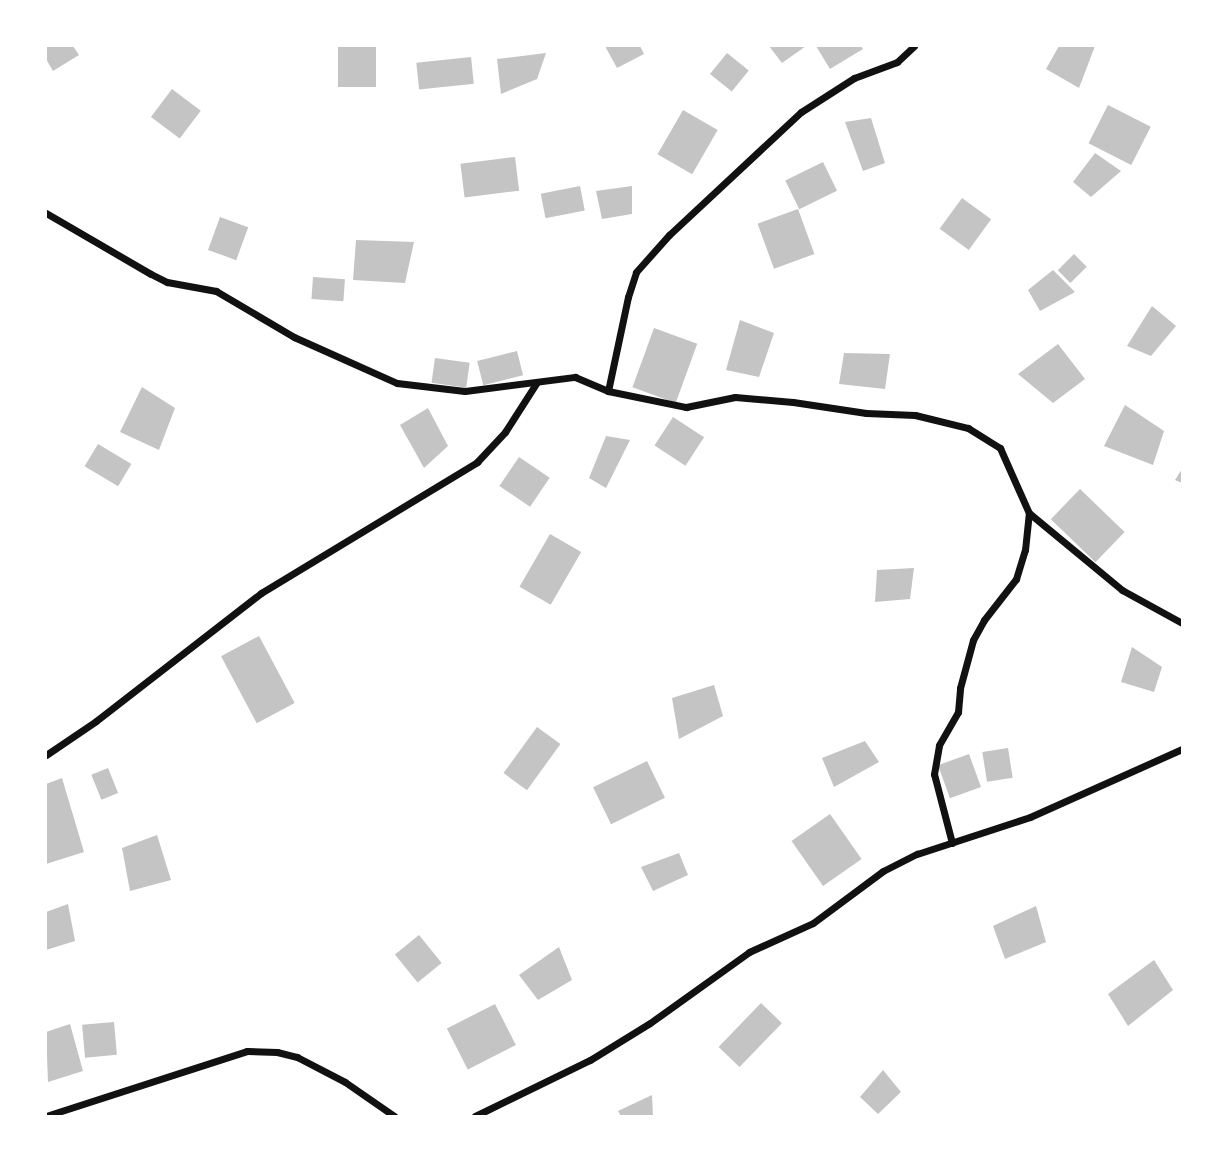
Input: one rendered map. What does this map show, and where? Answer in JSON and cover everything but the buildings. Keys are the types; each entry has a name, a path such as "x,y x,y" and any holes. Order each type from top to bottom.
{"street":[{"path":"608,391 636,272 669,235 801,112 854,78 897,62 914,46"},
{"path":"46,213 167,282 216,290 294,337 367,366 397,383 465,391 575,377 608,391 686,407 735,397 943,420 968,428 1000,448 1030,513 1122,590 1182,623"},
{"path":"46,755 96,721 261,593 471,467 505,432 537,382"},
{"path":"952,843 933,774 939,745 958,712 960,688 973,640 984,620 1016,579 1025,550 1030,513"},
{"path":"475,1116 590,1060 650,1023 749,952 813,923 883,871 917,854 1030,817 1182,749"},
{"path":"46,1116 247,1051 277,1052 297,1057 345,1082 394,1116"}]}
